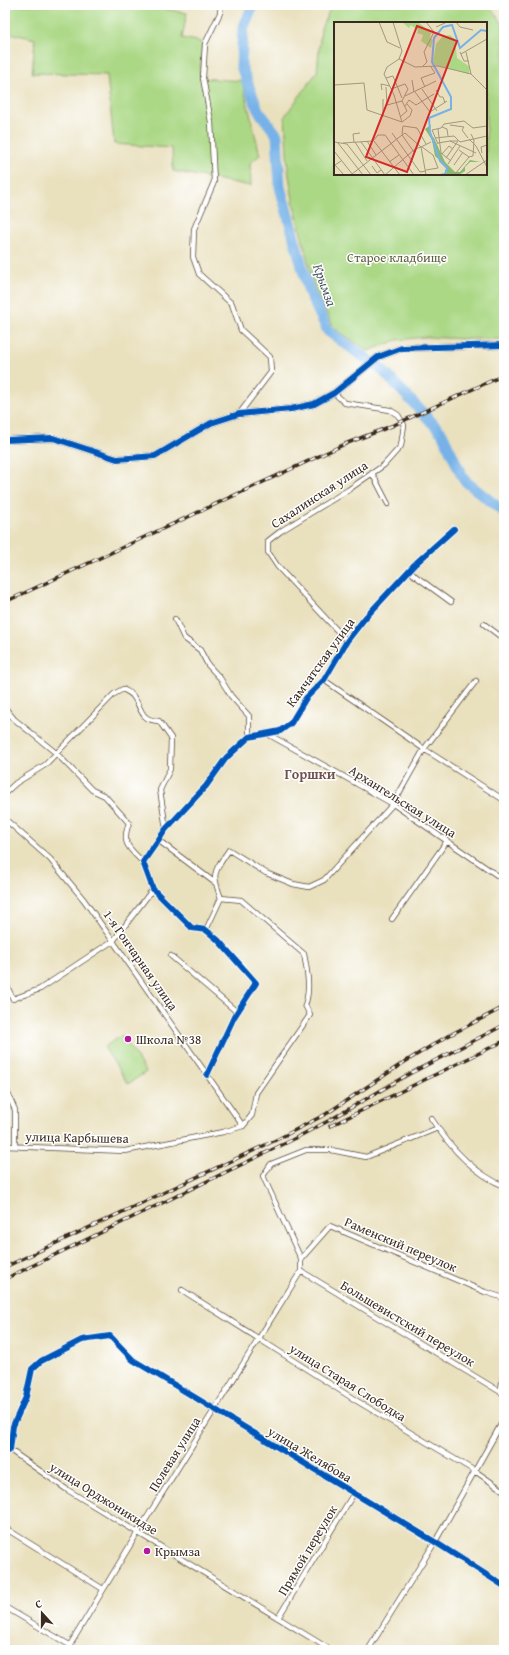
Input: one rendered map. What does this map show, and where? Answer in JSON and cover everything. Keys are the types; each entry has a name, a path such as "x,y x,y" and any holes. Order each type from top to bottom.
{"street":[{"path":"221,5 220,13 205,44 203,78 211,122 214,182 194,229 193,256 199,274 232,304 241,330 270,357 271,372 238,414"},
{"path":"5,440 53,438 116,458 155,456 211,423 238,414 291,409 314,404 334,393 378,357 402,348 504,345"},
{"name":"Сахалинская улица","path":"334,393 345,403 354,406 390,410 398,414 404,425 402,446 384,465 281,530 268,541 268,552 278,567 347,641"},
{"path":"372,473 388,504"},
{"name":"Камчатская улица","path":"142,862 166,830 206,786 226,758 249,738 280,731 291,723 306,698 324,680 347,641 410,569 454,530"},
{"path":"410,569 414,575 451,602"},
{"path":"175,619 184,638 200,650 208,666 220,678 231,696 249,716 249,738"},
{"path":"484,624 504,639"},
{"path":"324,680 424,749 504,800"},
{"path":"206,930 221,898 214,882 215,870 229,850 266,873 293,884 308,887 324,880 392,804 424,749 476,681"},
{"path":"5,793 16,783 45,765 114,694 123,689 132,695 143,715 151,720 159,721 171,738 170,769 160,790 166,830"},
{"path":"5,708 14,719 56,753 92,790 105,796 129,823 125,834 125,841 142,862 153,889 192,928 206,930 218,940 256,983 237,1012 207,1075"},
{"name":"Архангельская улица","path":"266,733 392,804 504,880"},
{"name":"1-я Гончарная улица","path":"5,820 50,859 84,900 114,940 243,1126"},
{"path":"158,840 214,882"},
{"path":"392,918 447,841"},
{"path":"5,982 13,999 40,990 114,940 153,889"},
{"path":"221,898 241,900 304,954 307,970 308,996 305,1005 310,1015 256,1093 252,1115 243,1126"},
{"name":"1-я Гончарная улица","path":"171,956 237,1012"},
{"path":"5,1087 15,1110 15,1146"},
{"path":"432,1118 455,1150 476,1170 491,1181 504,1186"},
{"name":"улица Карбышева","path":"5,1146 125,1151 223,1132 243,1126"},
{"path":"301,1271 301,1259 264,1176 271,1164 306,1150 331,1150 366,1157 438,1128"},
{"name":"Раменский переулок","path":"301,1259 330,1226 504,1298"},
{"name":"Полевая улица","path":"67,1650 138,1532 301,1271"},
{"name":"Большевистский переулок","path":"301,1271 504,1393"},
{"name":"улица Старая Слободка","path":"182,1290 259,1340 394,1424 474,1471 504,1491"},
{"name":"улица Желябова","path":"10,1450 13,1426 26,1397 32,1369 41,1361 82,1340 110,1336 133,1360 435,1542 504,1586"},
{"path":"504,1370 501,1388 504,1393"},
{"path":"368,1650 435,1542 504,1419"},
{"path":"5,1452 10,1450"},
{"name":"улица Орджоникидзе","path":"10,1450 66,1488 331,1650"},
{"name":"Прямой переулок","path":"278,1618 354,1493"},
{"path":"5,1528 103,1589"},
{"path":"5,1607 78,1650"}],"green space":[{"path":"5,5 142,5 187,13 182,38 202,42 200,78 242,81 260,155 250,163 251,186 173,171 172,148 114,144 107,75 32,73 35,39 5,32"},
{"name":"Старое кладбище","path":"332,5 488,5 504,25 504,339 426,337 397,340 368,351 334,328 315,290 294,205 288,170 285,116 317,72 321,28"},
{"path":"122,1035 146,1072 128,1084 104,1047"}],"waterway":[{"name":"Крымза","path":"253,5 243,29 241,66 258,110 277,135 280,187 309,292 328,331 382,370 442,433 464,480 504,512"}],"railway":[{"path":"5,602 345,444 394,425 504,375"},
{"path":"5,1267 278,1139 326,1114 403,1063 446,1037 504,1007"},
{"path":"5,1279 286,1143 330,1120 409,1074 504,1025"},
{"path":"330,1126 504,1041"}],"cycle path":[{"path":"5,440 53,438 117,459 155,456 211,423 239,414 291,409 314,404 334,393 378,357 402,348 504,345"},
{"path":"207,1075 234,1017 256,983 218,940 206,930 192,928 153,889 143,862 166,829 206,786 226,758 249,737 280,731 291,723 306,698 324,680 347,641 365,618 415,564 454,529"},
{"path":"5,1452 10,1450 13,1426 26,1397 32,1369 41,1361 82,1340 110,1336 133,1360 435,1542 504,1586"}],"place":[{"name":"Школа №38","path":"128,1039"},
{"name":"Крымза","path":"147,1551"}],"district":[{"name":"Горшки","path":"310,774"}]}
